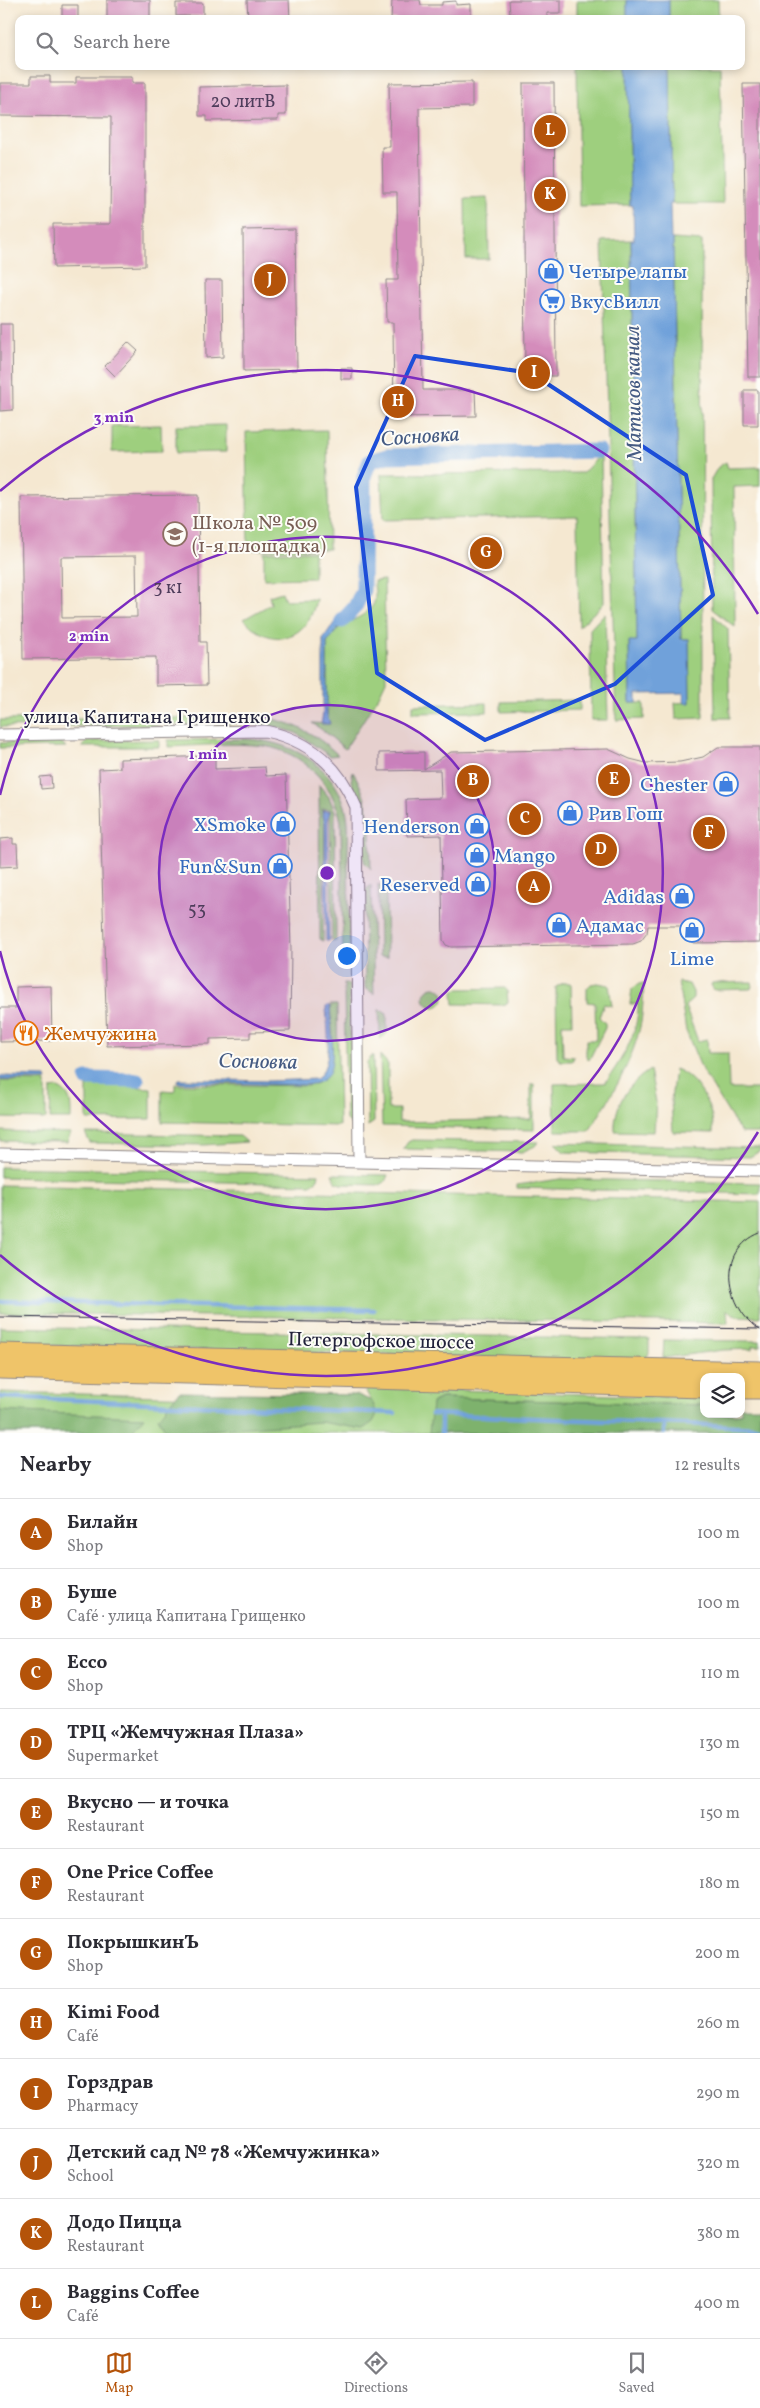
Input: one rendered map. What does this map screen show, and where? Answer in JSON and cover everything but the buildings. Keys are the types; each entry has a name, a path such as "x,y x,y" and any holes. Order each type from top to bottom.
{"main road":[{"name":"Петергофское шоссе","path":"0,1353 760,1371"},
{"name":"Петергофское шоссе","path":"0,1369 700,1388"},
{"path":"745,1389 760,1389"}],"street":[{"name":"улица Капитана Грищенко","path":"0,735 266,731 281,734 299,742 336,770 349,790 356,808 359,1162"},
{"path":"0,1154 760,1171"}],"highlighted area":[{"path":"415,356 531,373 686,475 713,595 615,684 485,740 377,673 356,487"}],"green space":[{"path":"577,0 627,0 627,15 577,15"},
{"path":"669,0 718,0 719,15 669,15"},
{"path":"577,70 628,70 630,205 579,206"},
{"path":"670,70 720,70 723,204 672,204"},
{"path":"488,198 489,259 466,259 465,199"},
{"path":"673,239 702,241 703,718 676,719 675,703 690,702 689,639 681,639"},
{"path":"631,240 637,641 629,642 630,703 644,703 644,719 616,720 602,241"},
{"path":"161,425 162,451 112,452 112,426"},
{"path":"226,425 226,452 176,453 176,426"},
{"path":"327,430 329,549 248,550 246,432"},
{"path":"601,454 604,603 579,627 577,516 383,520 381,474 583,473"},
{"path":"726,462 728,468 760,467 760,486 734,487 735,627 712,609 711,479 718,467"},
{"path":"314,551 314,578 264,579 264,552"},
{"path":"384,580 386,681 379,696 345,749 312,723 329,724 327,715 327,643 336,630 368,611 375,599 374,581"},
{"path":"282,592 285,600 316,599 306,624 298,632 277,638 255,629 244,619 271,604 269,596"},
{"path":"605,613 608,720 591,720 590,629"},
{"path":"713,615 728,629 730,718 715,718"},
{"path":"580,700 580,710 501,712 501,702"},
{"path":"487,703 487,712 413,713 413,705"},
{"path":"159,718 159,725 0,727 0,720"},
{"path":"168,718 267,718 300,728 320,740 338,755 330,756 296,733 276,727 243,723 168,725"},
{"path":"247,739 276,744 303,755 326,773 342,798 347,813 348,829 350,964 343,967 341,822 332,795 324,783 304,763 278,749 264,746 228,744 168,747 168,740"},
{"path":"159,740 159,747 82,747 87,741"},
{"path":"61,742 66,747 0,748 0,743"},
{"path":"353,772 364,795 367,807 371,869 364,862 362,811 351,781"},
{"path":"319,785 329,797 335,811 336,941 332,941 330,809 322,809 325,821 323,941 320,939"},
{"path":"378,884 385,888 386,891 387,957 379,957"},
{"path":"371,885 374,994 365,988 364,891"},
{"path":"678,982 689,984 693,992 693,999 685,1006 698,1041 707,1039 708,1053 728,1053 729,1089 760,1089 760,1133 741,1133 702,1070 686,1031"},
{"path":"752,982 753,987 750,989 714,990 711,985 712,983"},
{"path":"344,983 349,985 352,1125 346,1120"},
{"path":"563,983 571,983 572,1024 562,1024 563,1056 574,1057 572,1061 561,1061 557,1058 556,987"},
{"path":"644,983 642,1017 633,1051 605,1105 589,1131 555,1131 554,1084 605,1083 623,1056 636,1026 638,1004 630,1004 632,989"},
{"path":"591,984 609,985 612,1006 604,1004 599,1017 605,1023 605,1028 589,1060 586,1056 586,1040 596,1040 595,1003 587,1002 587,988"},
{"path":"434,987 441,990 444,997 441,1004 434,1007 427,1004 424,997 427,990"},
{"path":"505,988 507,990 508,1003 503,1005 454,1004 453,992 458,989"},
{"path":"330,1005 337,1005 339,1126 162,1122 162,1090 175,1091 175,1084 307,1086 321,1081 330,1069 331,1061"},
{"path":"379,1009 387,1014 387,1033 380,1039"},
{"path":"373,1055 374,1122 368,1126 367,1062"},
{"path":"380,1055 388,1064 388,1109 399,1109 399,1122 531,1119 531,1084 534,1084 534,1130 382,1126"},
{"path":"675,1069 691,1079 703,1095 711,1114 713,1133 673,1132 671,1100"},
{"path":"650,1070 656,1102 654,1132 615,1131 617,1112 624,1096 635,1082"},
{"path":"0,1081 46,1082 46,1119 0,1118"},
{"path":"87,1081 137,1081 137,1087 151,1088 151,1119 87,1120"},
{"path":"58,1088 68,1097 71,1105 71,1119 50,1119 51,1089"},
{"path":"0,1131 71,1133 67,1142 0,1141"},
{"path":"85,1133 240,1136 247,1142 204,1145 90,1143"},
{"path":"412,1140 538,1142 535,1146 522,1152 403,1149"},
{"path":"555,1143 760,1148 760,1151 750,1157 564,1152"},
{"path":"0,1167 319,1174 318,1179 311,1184 0,1177"},
{"path":"332,1174 388,1175 385,1182 380,1185 341,1184 336,1182"},
{"path":"560,1179 760,1183 760,1194 517,1188 517,1185"},
{"path":"0,1185 760,1202 760,1317 736,1316 727,1310 728,1323 0,1313"},
{"path":"0,1327 649,1339 649,1353 644,1362 0,1344"},
{"path":"664,1340 760,1341 760,1346 753,1346 753,1349 723,1350 663,1358"},
{"path":"364,1387 700,1398 700,1405 441,1398 433,1402 700,1414 700,1418 745,1418 745,1413 760,1411 760,1433 0,1433 0,1392 371,1401"},
{"path":"179,1392 358,1395 372,1401 377,1414 373,1422 363,1429 320,1422 168,1433 158,1418"},
{"path":"441,1398 700,1405 700,1418 745,1418 745,1407 760,1407 760,1433 429,1433 432,1403"},
{"path":"0,1411 144,1417 130,1433 0,1433"}],"water":[{"path":"627,0 669,0 669,15 627,15"},
{"path":"628,70 670,70 672,204 670,204 671,239 673,239 681,639 689,639 690,703 684,703 684,693 637,694 637,703 630,703 629,641 637,641 631,240 634,240 633,206 630,205"},
{"path":"355,607 327,643 327,714 330,724 321,724 323,713 323,639 331,627"},
{"path":"324,810 330,811 328,821 329,941 326,941 325,822 322,813"},
{"path":"328,1005 330,1007 332,1032 332,1061 328,1075 321,1081 306,1085 177,1082 179,1079 269,1081 317,1079 326,1064 328,1055 326,1007"},
{"path":"0,1076 46,1077 47,1080 0,1080"}],"waterway":[{"name":"Сосновка","path":"342,621 355,607 363,590 364,476 370,461 387,456 599,451"},
{"name":"Сосновка","path":"87,1079 137,1080"},
{"path":"0,1301 374,1310"},
{"path":"0,1397 395,1413"},
{"path":"431,1414 760,1427"},
{"path":"441,1415 441,1433"},
{"path":"664,1423 664,1433"}],"tram line":[{"path":"760,1233 746,1241 737,1252 732,1266 731,1280 733,1295 739,1308 748,1320 760,1330"},
{"path":"0,1317 760,1329"}],"place":[{"name":"Baggins Coffee","path":"550,131"},
{"name":"Додо Пицца","path":"550,195"},
{"name":"Четыре лапы","path":"551,271"},
{"name":"Детский сад № 78 «Жемчужинка»","path":"270,280"},
{"name":"ВкусВилл","path":"552,301"},
{"name":"Горздрав","path":"534,373"},
{"name":"Kimi Food","path":"398,402"},
{"name":"Школа № 509 (1-я площадка)","path":"175,534"},
{"name":"ПокрышкинЪ","path":"486,553"},
{"name":"Вкусно — и точка","path":"614,780"},
{"name":"Буше","path":"473,781"},
{"name":"Chester","path":"726,784"},
{"name":"Рив Гош","path":"570,813"},
{"name":"Ecco","path":"525,819"},
{"name":"XSmoke","path":"283,824"},
{"name":"Henderson","path":"477,826"},
{"name":"One Price Coffee","path":"709,833"},
{"name":"ТРЦ «Жемчужная Плаза»","path":"601,850"},
{"name":"Mango","path":"477,855"},
{"name":"Fun&Sun","path":"280,866"},
{"name":"Reserved","path":"478,884"},
{"name":"Билайн","path":"534,887"},
{"name":"Adidas","path":"682,896"},
{"name":"Адамас","path":"559,925"},
{"name":"Lime","path":"692,930"},
{"name":"Жемчужина","path":"26,1033"}],"water label":[{"name":"Матисов канал","path":"633,393"}]}
